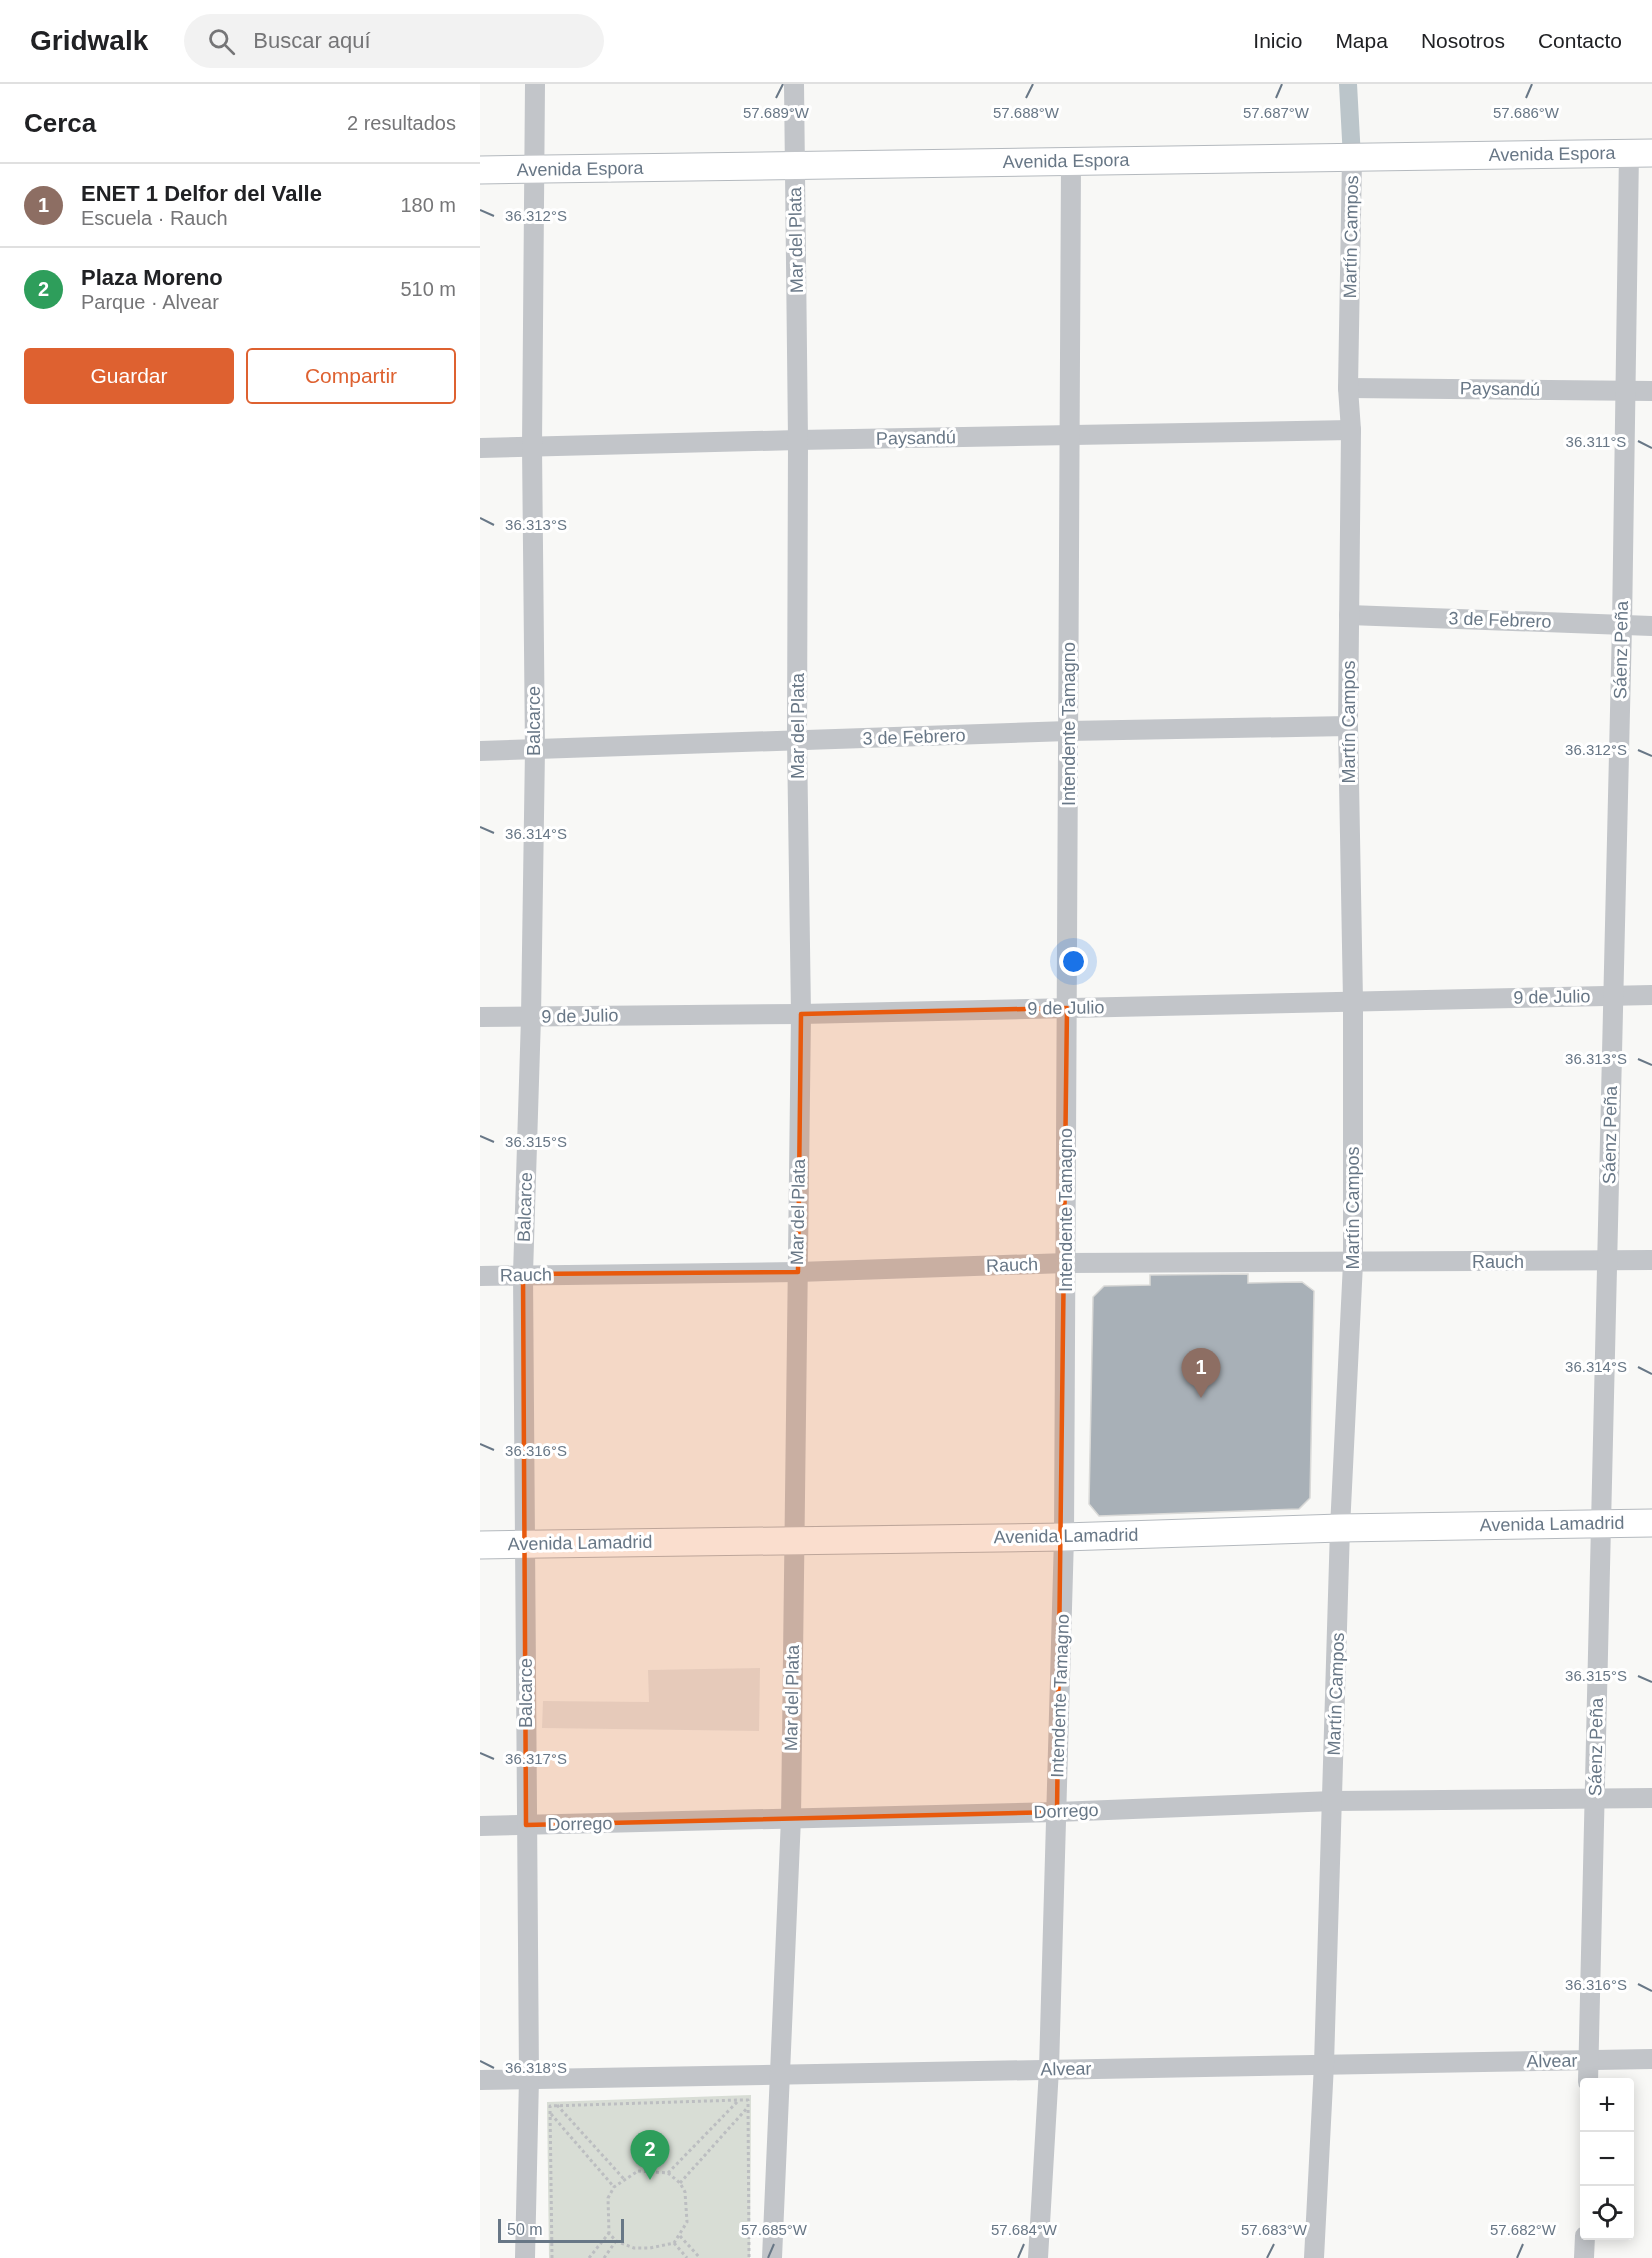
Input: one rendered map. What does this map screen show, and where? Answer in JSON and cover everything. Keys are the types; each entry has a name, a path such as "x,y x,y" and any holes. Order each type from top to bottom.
{"main road":[{"name":"Avenida Espora","path":"480,170 1640,152"},
{"name":"Avenida Lamadrid","path":"480,1545 1064,1537 1341,1528 1652,1523"}],"street":[{"name":"Balcarce","path":"525,2258 529,2078 523,1274 531,1017 535,749 532,446 535,84"},
{"name":"Mar del Plata","path":"772,2258 791,1818 801,1014 797,740 798,440 794,84"},
{"name":"Sáenz Peña","path":"1588,2078 1626,390 1640,152"},
{"name":"Martín Campos","path":"1314,2258 1324,2064 1341,1528 1353,1263 1353,1001 1348,726 1351,430 1348,387 1352,158"},
{"name":"Intendente Tamagno","path":"1038,2258 1049,2069 1064,1537 1071,161"},
{"name":"Paysandú","path":"1348,387 1652,390"},
{"name":"Paysandú","path":"480,448 1351,430"},
{"name":"3 de Febrero","path":"1349,615 1652,627"},
{"name":"3 de Febrero","path":"480,751 1068,731 1348,726"},
{"name":"9 de Julio","path":"480,1017 801,1014 1652,995"},
{"name":"Rauch","path":"480,1275 798,1272 1066,1263 1652,1260"},
{"name":"Dorrego","path":"480,1826 1057,1812 1332,1801 1652,1798"},
{"name":"Alvear","path":"480,2080 1652,2060"},
{"path":"1584,2258 1585,2240"}],"path":[{"path":"668,2173 739,2100"},
{"path":"552,2258 550,2106 748,2100 749,2258"},
{"path":"557,2105 625,2180"},
{"path":"680,2183 748,2107"},
{"path":"550,2114 614,2187"},
{"path":"638,2171 668,2173 680,2183 685,2192 687,2222 674,2243 650,2248 634,2248 616,2241 609,2233 608,2198 614,2187 625,2180 638,2171"},
{"path":"589,2258 609,2233"},
{"path":"680,2236 700,2258"},
{"path":"604,2258 616,2241"},
{"path":"674,2243 687,2258"}],"highlighted area":[{"path":"1067,1008 1057,1812 526,1825 523,1274 798,1272 801,1014"}],"shaded area":[{"path":"760,1668 759,1731 542,1728 543,1701 649,1702 648,1670"},
{"path":"751,2095 750,2258 549,2258 547,2102"}],"building":[{"path":"1248,1274 1248,1283 1302,1282 1314,1291 1310,1498 1299,1509 1099,1516 1089,1504 1093,1297 1104,1286 1150,1285 1150,1275"}],"waterway":[{"path":"1348,84 1352,158"}],"place":[{"name":"ENET 1 Delfor del Valle","path":"1201,1398"},
{"name":"Plaza Moreno","path":"650,2180"}]}
